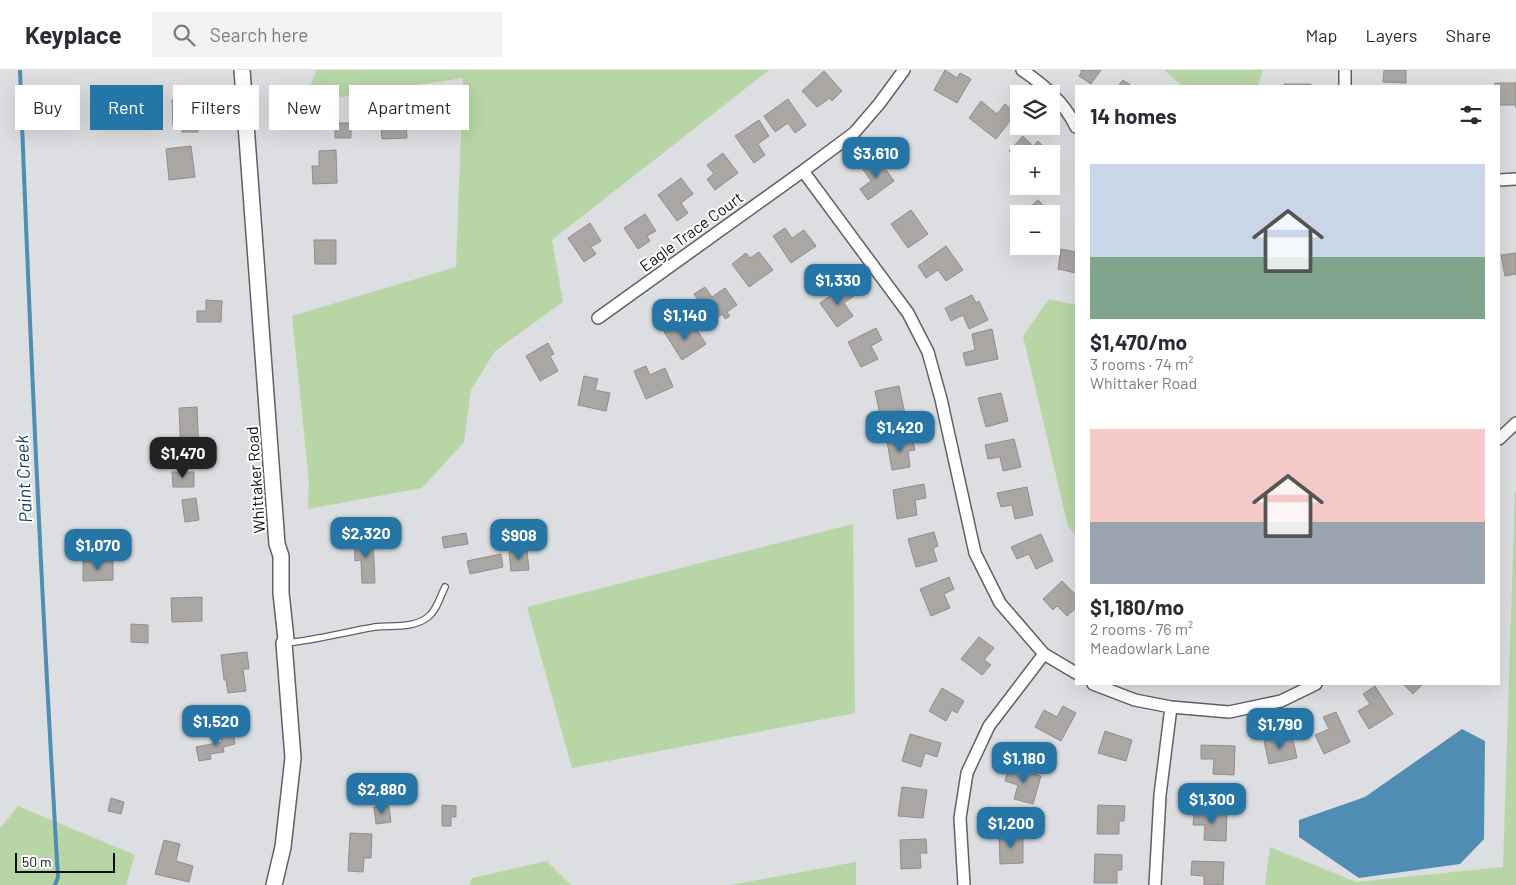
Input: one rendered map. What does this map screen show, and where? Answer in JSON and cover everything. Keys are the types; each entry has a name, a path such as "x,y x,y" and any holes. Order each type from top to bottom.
{"main road":[{"name":"Whittaker Road","path":"242,70 277,544 280,556 280,593 286,638 284,643 293,758 284,838 274,885"}],"street":[{"name":"Eagle Trace Court","path":"598,318 854,133 879,104 904,70"},
{"path":"1022,70 1044,85 1070,114 1075,125"},
{"path":"1345,70 1345,85"},
{"path":"803,171 908,313 928,352 941,399 975,553 1000,603 1044,654 1075,673"},
{"path":"1500,180 1516,179"},
{"path":"1500,438 1516,423"},
{"path":"964,885 960,818 967,773 989,726 1044,654"},
{"path":"1096,685 1135,700 1171,707 1229,712 1281,700 1314,685"},
{"path":"1156,885 1160,795 1171,707"}],"lane":[{"path":"284,643 308,641 376,627 406,625 418,622 428,617 436,607 445,587"}],"green space":[{"path":"317,70 769,70 552,240 563,302 495,351 471,390 464,442 422,488 308,509 309,482 292,316 456,267 461,130 469,130 469,85 463,85 463,78 418,85 349,85 349,96 339,97 339,85 311,85"},
{"path":"1164,70 1263,70 1258,85 1181,85"},
{"path":"1049,299 1075,305 1075,536 1068,526 1023,336"},
{"path":"1515,492 1516,885 1265,885 1270,847 1356,882 1503,867"},
{"path":"853,524 855,713 572,768 527,607"},
{"path":"18,806 135,855 126,885 0,885 0,828"},
{"path":"547,861 571,885 469,885 472,878"},
{"path":"856,862 856,885 730,885"}],"water":[{"path":"1462,729 1485,741 1484,839 1460,864 1359,878 1299,837 1299,820 1365,797"}],"building":[{"path":"945,70 957,78 960,73 971,79 957,103 934,90"},
{"path":"1080,70 1101,70 1091,84 1079,76 1082,71"},
{"path":"1384,70 1406,70 1406,83 1383,82"},
{"path":"824,71 842,91 832,101 830,98 817,107 802,91"},
{"path":"1123,80 1130,85 1119,85"},
{"path":"1495,83 1516,83 1516,105 1500,105 1500,85 1495,85"},
{"path":"1284,84 1311,84 1311,85"},
{"path":"788,99 806,125 795,133 788,123 775,132 764,116"},
{"path":"981,101 997,114 1005,104 1010,108 1010,121 996,139 969,118"},
{"path":"759,120 769,136 758,144 765,155 754,163 735,136"},
{"path":"339,123 349,123 351,138 335,138 335,130 339,130"},
{"path":"182,130 198,130 198,132 182,132"},
{"path":"381,130 406,130 407,138 382,139"},
{"path":"1023,136 1032,145 1015,145"},
{"path":"1038,141 1042,145 1034,145"},
{"path":"191,146 195,177 169,180 166,149"},
{"path":"336,150 337,183 313,184 312,166 319,166 319,151"},
{"path":"723,153 738,173 715,190 707,179 714,174 707,165"},
{"path":"877,157 894,181 868,200 860,189 871,181 862,168"},
{"path":"681,178 693,194 681,203 688,213 677,221 658,195"},
{"path":"1038,200 1043,205 1032,205"},
{"path":"911,210 928,234 908,248 891,224"},
{"path":"645,214 656,231 647,236 650,241 638,249 624,228"},
{"path":"590,223 601,241 591,247 596,254 584,262 568,238"},
{"path":"785,228 792,238 804,230 816,246 791,263 773,236"},
{"path":"314,240 336,240 336,264 315,264"},
{"path":"946,246 963,270 946,281 938,270 926,278 918,266"},
{"path":"1061,249 1075,252 1075,273 1058,269"},
{"path":"759,252 773,270 749,287 732,264 746,253 750,258"},
{"path":"1516,253 1516,274 1505,276 1501,255"},
{"path":"846,285 854,296 844,303 853,316 837,327 820,303"},
{"path":"705,287 712,297 725,288 737,305 727,312 730,316 725,319 722,314 713,321 694,294"},
{"path":"972,295 976,303 979,301 988,320 969,329 963,315 951,321 945,308"},
{"path":"206,300 222,301 221,322 197,322 197,311 206,311"},
{"path":"675,325 681,334 694,325 706,344 682,360 664,332"},
{"path":"876,328 882,340 871,346 878,359 861,367 848,342"},
{"path":"992,329 998,359 966,366 963,353 975,350 972,334"},
{"path":"548,343 554,354 550,356 558,371 540,381 526,356"},
{"path":"646,366 650,375 665,368 673,387 646,399 634,371"},
{"path":"584,376 598,379 595,390 610,393 606,411 578,405"},
{"path":"899,386 905,414 881,419 875,391"},
{"path":"1001,393 1008,421 986,427 978,398"},
{"path":"197,407 199,454 181,455 179,408"},
{"path":"912,437 915,450 908,451 910,467 892,470 887,441"},
{"path":"1014,439 1021,467 1003,471 1000,457 988,459 985,445"},
{"path":"172,472 194,472 194,487 173,487"},
{"path":"924,484 926,498 915,500 917,515 897,519 893,490"},
{"path":"1027,487 1033,515 1015,519 1012,505 1001,507 997,493"},
{"path":"196,498 199,520 185,522 182,500"},
{"path":"934,532 938,546 933,548 937,561 916,567 908,539"},
{"path":"466,533 468,544 444,548 442,537"},
{"path":"1041,534 1053,561 1036,569 1029,554 1017,559 1011,547"},
{"path":"373,538 375,583 362,583 361,560 355,561 354,539"},
{"path":"527,550 529,570 511,571 509,552"},
{"path":"501,554 503,567 470,574 467,561"},
{"path":"83,561 113,561 113,580 83,581"},
{"path":"949,577 954,589 944,594 950,608 931,616 920,589"},
{"path":"1062,581 1075,594 1075,609 1067,616 1057,606 1053,610 1043,599"},
{"path":"202,597 202,621 172,622 171,598"},
{"path":"131,624 148,625 148,643 131,642"},
{"path":"979,637 994,648 984,660 991,665 982,675 961,659"},
{"path":"247,652 249,669 243,669 246,691 228,693 226,680 224,680 221,655"},
{"path":"1404,685 1422,685 1413,694"},
{"path":"1375,686 1393,714 1369,729 1358,711 1370,704 1363,694"},
{"path":"942,688 964,701 957,713 952,710 946,721 929,711"},
{"path":"1063,706 1076,713 1061,741 1035,727 1044,710 1057,717"},
{"path":"1336,712 1350,742 1324,754 1315,735 1329,729 1323,717"},
{"path":"233,731 235,744 223,747 224,752 210,754 211,759 199,761 196,747 222,742 220,733"},
{"path":"1105,731 1132,740 1126,761 1098,753"},
{"path":"910,734 941,743 937,757 925,753 921,767 902,761"},
{"path":"1292,736 1297,758 1269,764 1264,741"},
{"path":"1201,745 1235,746 1234,775 1213,774 1214,759 1201,759"},
{"path":"1009,767 1041,776 1033,804 1014,799 1018,785 1005,781"},
{"path":"902,787 927,790 923,818 898,816"},
{"path":"111,798 124,802 121,814 108,811"},
{"path":"442,805 456,806 456,817 451,817 451,826 442,826"},
{"path":"1098,805 1125,806 1124,821 1119,821 1119,834 1097,834"},
{"path":"389,806 391,822 376,824 374,807"},
{"path":"1194,812 1227,812 1226,841 1204,840 1205,825 1193,825"},
{"path":"350,833 372,834 371,858 364,858 363,872 348,871"},
{"path":"999,834 1023,834 1023,863 1000,864"},
{"path":"926,839 927,853 920,853 921,868 901,869 900,840"},
{"path":"164,840 180,844 176,861 193,866 189,882 155,874"},
{"path":"1095,854 1122,855 1122,870 1117,870 1117,883 1094,883"},
{"path":"1192,861 1224,862 1223,885 1204,885 1204,876 1191,875"}],"waterway":[{"name":"Paint Creek","path":"20,70 37,473 58,877 55,885"}]}
